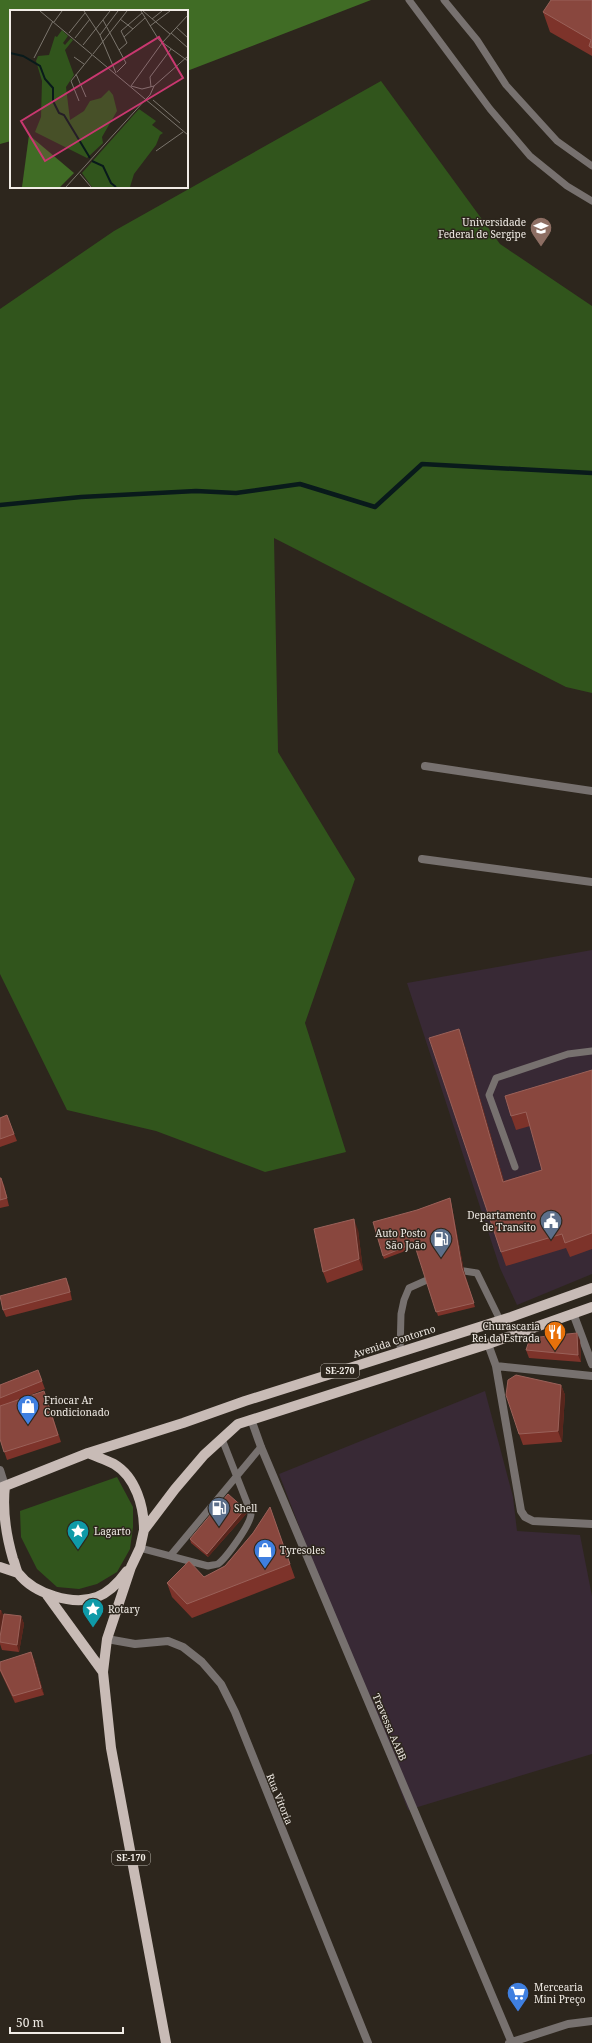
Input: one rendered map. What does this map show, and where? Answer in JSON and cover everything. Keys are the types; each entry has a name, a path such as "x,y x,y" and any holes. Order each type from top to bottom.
{"main road":[{"name":"Avenida Contorno","path":"88,1453 183,1423 245,1401 500,1320 592,1288"},
{"name":"SE-270","path":"0,1567 18,1573 47,1595 80,1600 97,1597 109,1591 131,1567 140,1548 144,1530 198,1461 238,1424 251,1418 488,1344 592,1306"},
{"name":"SE-270","path":"3,1487 88,1453"},
{"path":"88,1453 115,1464 125,1473 139,1497 144,1515 144,1530"},
{"path":"3,1487 4,1519 8,1542 18,1573"},
{"path":"103,1672 107,1639 131,1567"},
{"path":"47,1595 103,1672"},
{"name":"SE-170","path":"103,1672 111,1748 166,2043"}],"street":[{"path":"425,766 592,792"},
{"path":"422,859 592,882"},
{"path":"573,1313 592,1364"},
{"path":"488,1344 496,1366 521,1511 525,1517 533,1521 592,1524"},
{"path":"496,1366 592,1376"},
{"name":"Travessa AABB","path":"251,1418 261,1447 511,2042"},
{"path":"0,1470 3,1487"},
{"name":"Rua Vitoria","path":"107,1639 136,1644 168,1641 183,1647 202,1662 221,1684 235,1712 368,2043"},
{"path":"511,2042 568,2024 592,2021"}],"lane":[{"path":"409,0 490,109 530,156 567,186 592,200"},
{"path":"444,0 477,40 506,85 557,141 592,166"},
{"path":"515,1166 489,1094 496,1078 568,1054 592,1051"},
{"path":"464,1271 476,1273 500,1320"},
{"path":"400,1352 404,1300 409,1288 427,1280"},
{"path":"140,1548 208,1566 219,1563 223,1559 252,1518 222,1438"},
{"path":"170,1556 261,1447"}],"shaded area":[{"path":"592,950 592,1274 517,1305 500,1268 407,983"},
{"path":"485,1391 513,1497 517,1531 580,1535 592,1596 592,1754 408,1810 279,1474"}],"green space":[{"path":"0,0 371,0 188,71 188,10 10,10 10,141 0,144"},
{"path":"381,81 500,244 592,306 592,693 566,687 274,538 278,752 355,879 305,1023 346,1152 265,1172 156,1131 67,1110 0,974 0,309 114,231"},
{"path":"117,1477 133,1507 133,1527 130,1549 117,1572 97,1584 79,1589 57,1587 37,1569 21,1537 20,1511"}],"building":[{"path":"551,0 592,0 592,48 589,46 591,40 543,12"},
{"path":"459,1029 503,1182 542,1170 526,1112 511,1116 505,1096 592,1070 592,1233 565,1243 562,1234 501,1252 429,1038"},
{"path":"7,1115 14,1134 0,1139 0,1118"},
{"path":"0,1178 7,1198 0,1200"},
{"name":"Auto Posto São João","path":"450,1198 462,1268 474,1303 436,1312 414,1243 383,1256 373,1222 417,1210"},
{"path":"354,1219 359,1259 323,1272 314,1229"},
{"path":"66,1278 70,1292 3,1310 0,1296"},
{"path":"577,1333 578,1355 526,1350 530,1338"},
{"path":"38,1370 42,1381 0,1398 0,1385"},
{"path":"516,1375 561,1385 558,1431 519,1434 506,1395 508,1380"},
{"name":"Friocar Ar Condicionado","path":"44,1391 58,1435 4,1452 0,1439 0,1406"},
{"name":"Shell","path":"228,1494 245,1509 207,1554 190,1539"},
{"path":"270,1507 290,1564 187,1604 167,1583 189,1561 204,1577 225,1566 253,1533"},
{"path":"4,1614 21,1616 17,1645 0,1642"},
{"path":"31,1652 41,1688 13,1696 0,1669 0,1662"}],"waterway":[{"path":"0,505 81,497 196,491 236,493 300,484 375,507 422,464 592,473"}],"place":[{"name":"Universidade Federal de Sergipe","path":"541,248"},
{"name":"Departamento de Transito","path":"551,1240"},
{"name":"Auto Posto São João","path":"441,1258"},
{"name":"Churascaria Rei da Estrada","path":"555,1352"},
{"name":"Friocar Ar Condicionado","path":"28,1426"},
{"name":"Shell","path":"219,1528"},
{"name":"Lagarto","path":"78,1550"},
{"name":"Tyresoles","path":"265,1570"},
{"name":"Rotary","path":"93,1628"},
{"name":"Mercearia Mini Preço","path":"518,2012"}]}
